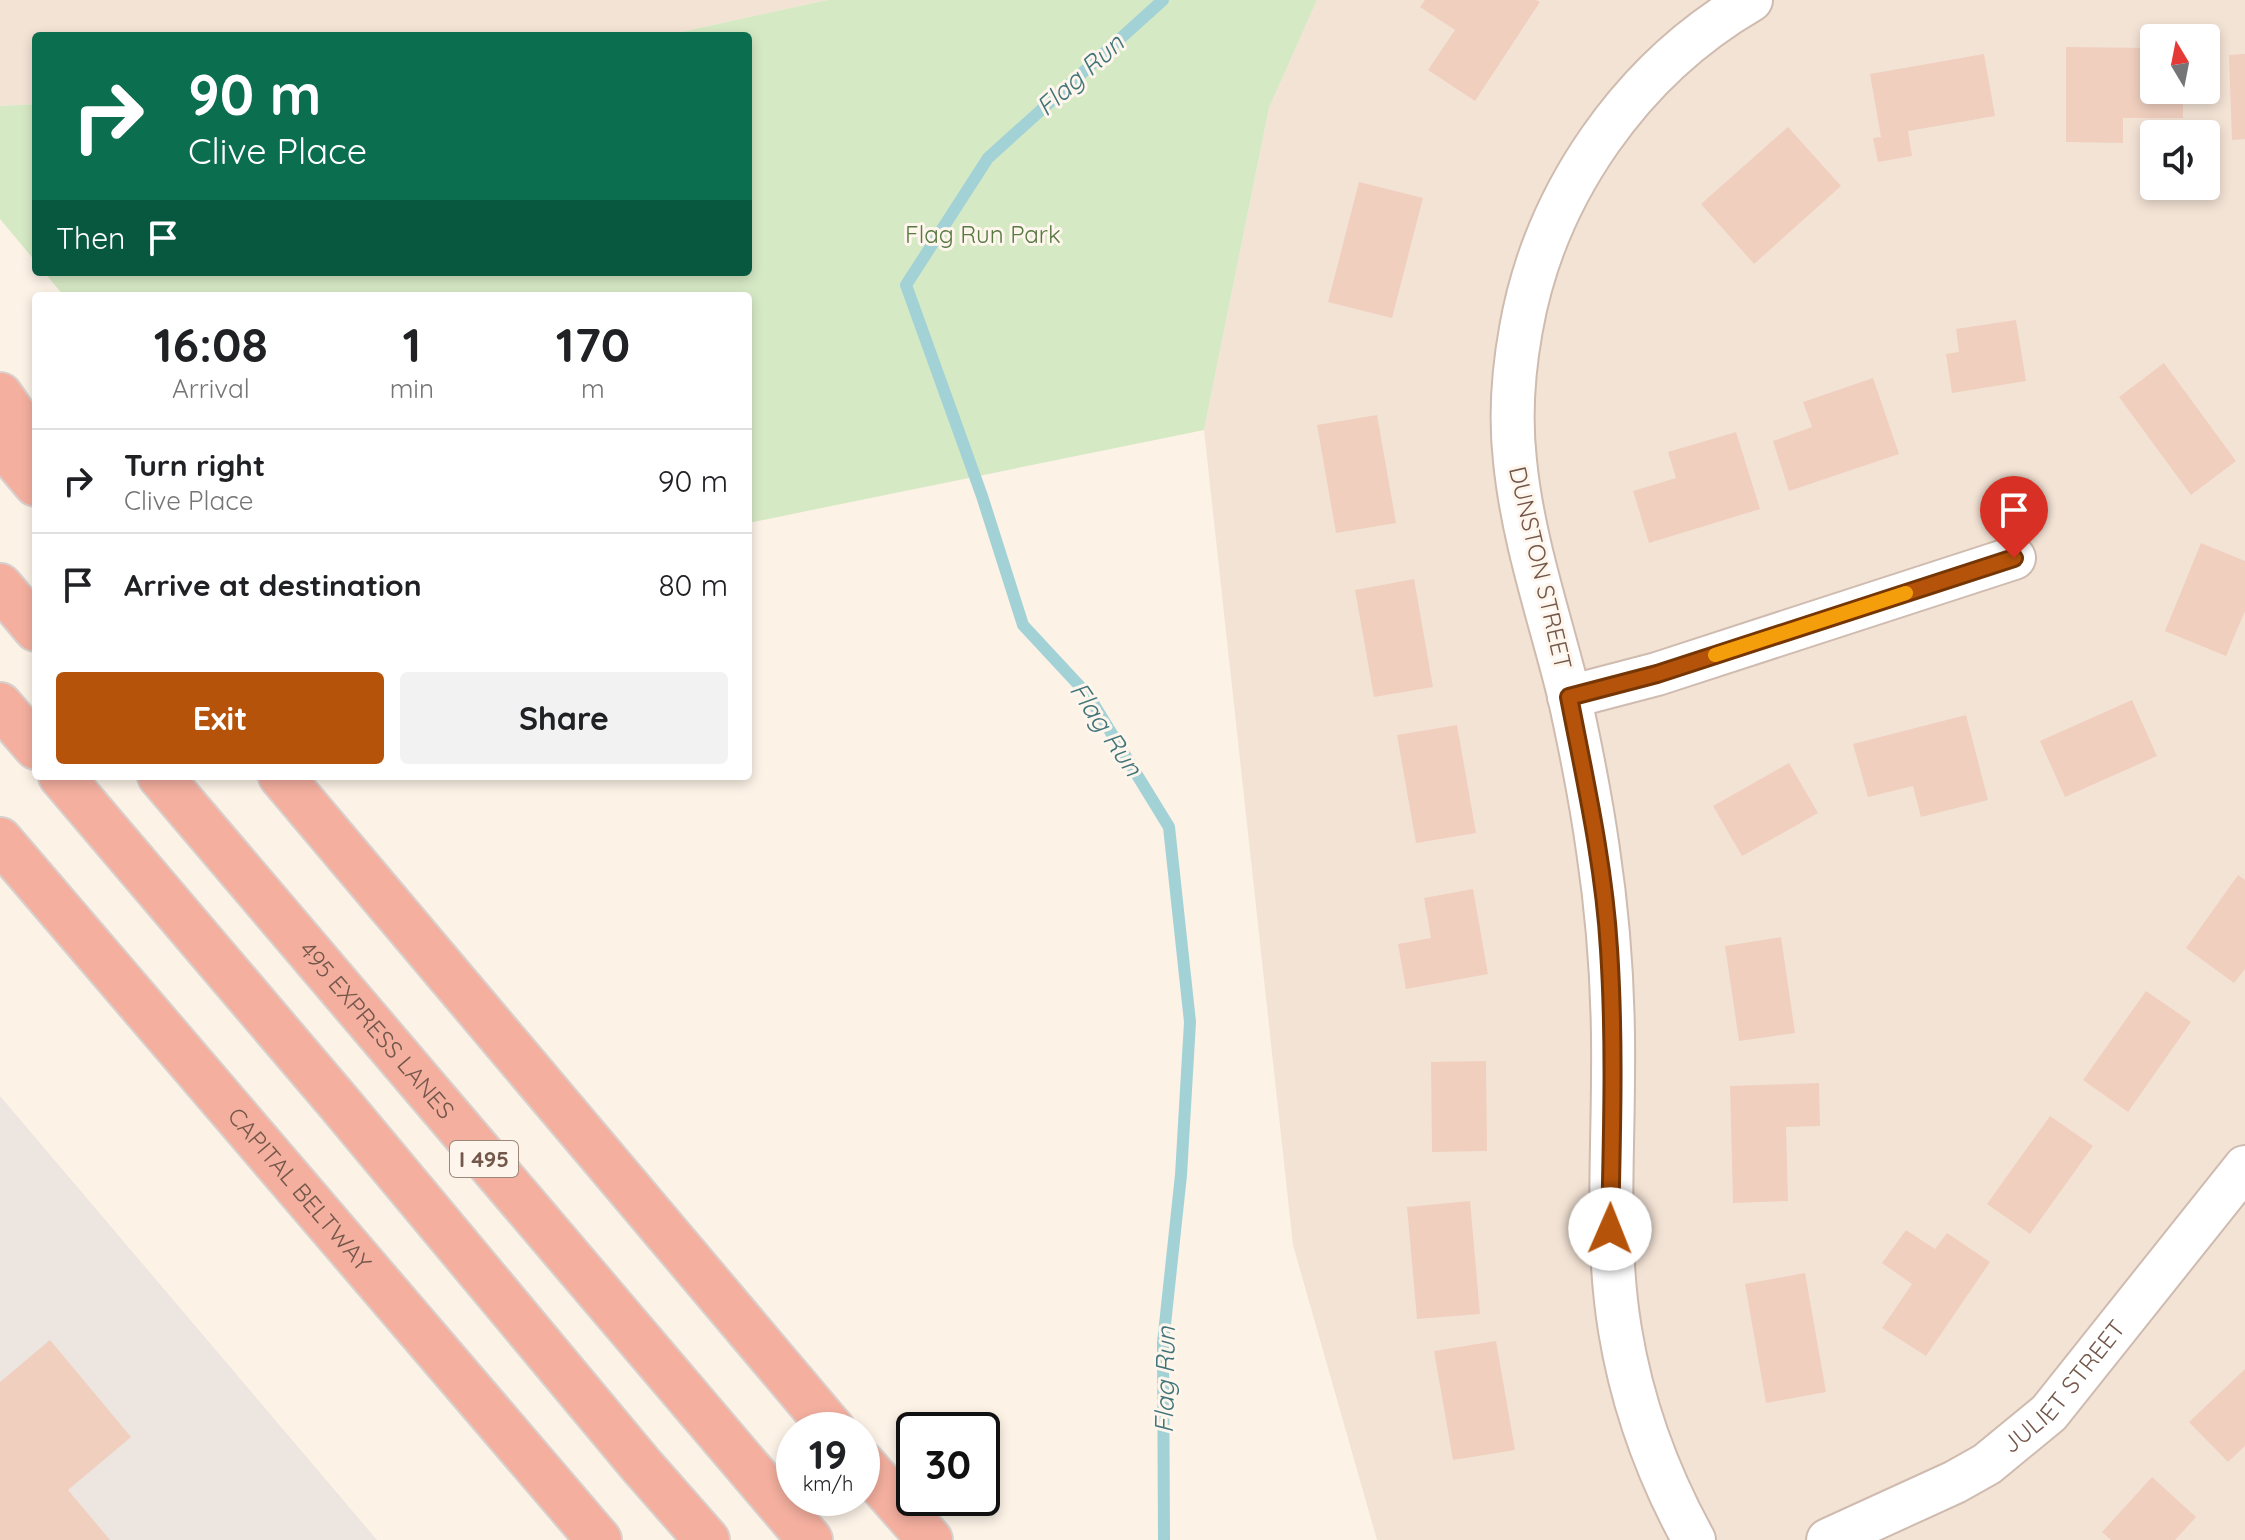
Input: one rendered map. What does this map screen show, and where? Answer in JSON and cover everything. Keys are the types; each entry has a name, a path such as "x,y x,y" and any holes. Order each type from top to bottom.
{"highway":[{"path":"0,395 32,441"},
{"path":"0,441 32,479"},
{"path":"0,586 32,624"},
{"path":"0,705 32,742"},
{"path":"64,780 707,1540"},
{"name":"495 EXPRESS LANES","path":"163,780 810,1540"},
{"path":"284,780 818,1412"},
{"name":"CAPITAL BELTWAY","path":"0,840 599,1540"},
{"path":"880,1483 930,1540"}],"street":[{"name":"DUNSTON STREET","path":"1694,1540 1672,1501 1638,1407 1620,1330 1610,1229 1613,1068 1609,947 1598,848 1569,697 1528,539 1515,462 1512,412 1521,325 1531,284 1547,235 1569,190 1595,146 1660,67 1701,32 1751,0"},
{"path":"1569,697 1657,674 2014,558"},
{"name":"JULIET STREET","path":"1828,1540 1955,1482 1987,1464 2049,1413 2245,1167"}],"shaded area":[{"path":"0,0 827,0 681,32 32,32 32,104 0,106"},
{"path":"1317,0 2245,0 2245,1540 1377,1540 1293,1245 1204,430 1269,108"},
{"path":"0,1096 377,1540 0,1540"}],"green space":[{"name":"Flag Run Park","path":"827,0 1317,0 1269,108 1204,430 752,522 752,292 61,292 47,276 752,276 752,32 681,32"},
{"path":"32,104 32,257 0,219 0,106"}],"building":[{"path":"1425,0 1540,2 1475,101 1428,70 1455,30 1420,7"},
{"path":"2066,47 2140,48 2140,104 2183,104 2183,118 2123,118 2123,143 2066,142"},
{"path":"1984,54 1995,116 1908,131 1912,156 1878,162 1873,138 1881,137 1870,74"},
{"path":"2245,54 2245,139 2232,140 2229,55"},
{"path":"1788,127 1841,186 1754,264 1701,204"},
{"path":"1359,182 1423,198 1392,318 1328,302"},
{"path":"2016,320 2026,381 1952,393 1946,354 1959,352 1956,329"},
{"path":"2164,363 2236,461 2191,495 2119,397"},
{"path":"1873,378 1899,454 1789,491 1773,441 1812,427 1803,402"},
{"path":"1377,415 1396,523 1336,533 1317,425"},
{"path":"1736,432 1760,509 1649,543 1633,491 1676,478 1668,452"},
{"path":"2201,543 2245,561 2245,611 2226,656 2165,631"},
{"path":"1414,579 1433,687 1374,697 1355,590"},
{"path":"2132,700 2157,756 2065,797 2040,741"},
{"path":"1966,715 1988,800 1921,817 1913,786 1868,797 1853,744"},
{"path":"1457,725 1476,833 1416,843 1397,735"},
{"path":"1789,763 1818,813 1742,856 1713,806"},
{"path":"2238,875 2245,880 2245,969 2234,983 2186,948"},
{"path":"1473,889 1488,974 1406,989 1398,944 1431,938 1424,898"},
{"path":"1781,937 1795,1033 1739,1041 1725,946"},
{"path":"2146,991 2191,1022 2128,1112 2083,1080"},
{"path":"1486,1061 1487,1151 1432,1152 1431,1062"},
{"path":"1819,1083 1820,1126 1786,1127 1788,1201 1733,1203 1730,1086"},
{"path":"2050,1116 2093,1146 2030,1234 1987,1204"},
{"path":"1470,1201 1480,1314 1417,1319 1407,1207"},
{"path":"1906,1230 1935,1249 1947,1233 1990,1262 1926,1356 1882,1328 1912,1284 1882,1263"},
{"path":"1805,1273 1826,1392 1766,1403 1745,1284"},
{"path":"50,1340 131,1437 68,1490 110,1540 0,1540 0,1382"},
{"path":"1496,1341 1515,1450 1453,1460 1434,1351"},
{"path":"2245,1369 2245,1446 2228,1462 2189,1422"},
{"path":"2152,1477 2196,1517 2175,1540 2111,1540 2102,1532"}],"waterway":[{"name":"Flag Run","path":"1163,0 988,158 906,285 982,496 1023,625 1088,695 1169,827 1190,1022 1181,1175 1163,1343 1164,1540"}],"slow traffic":[{"path":"1715,655 1906,593"}],"route":[{"path":"1610,1229 1613,1068 1609,947 1598,848 1569,697 1657,674 2014,558"}]}
